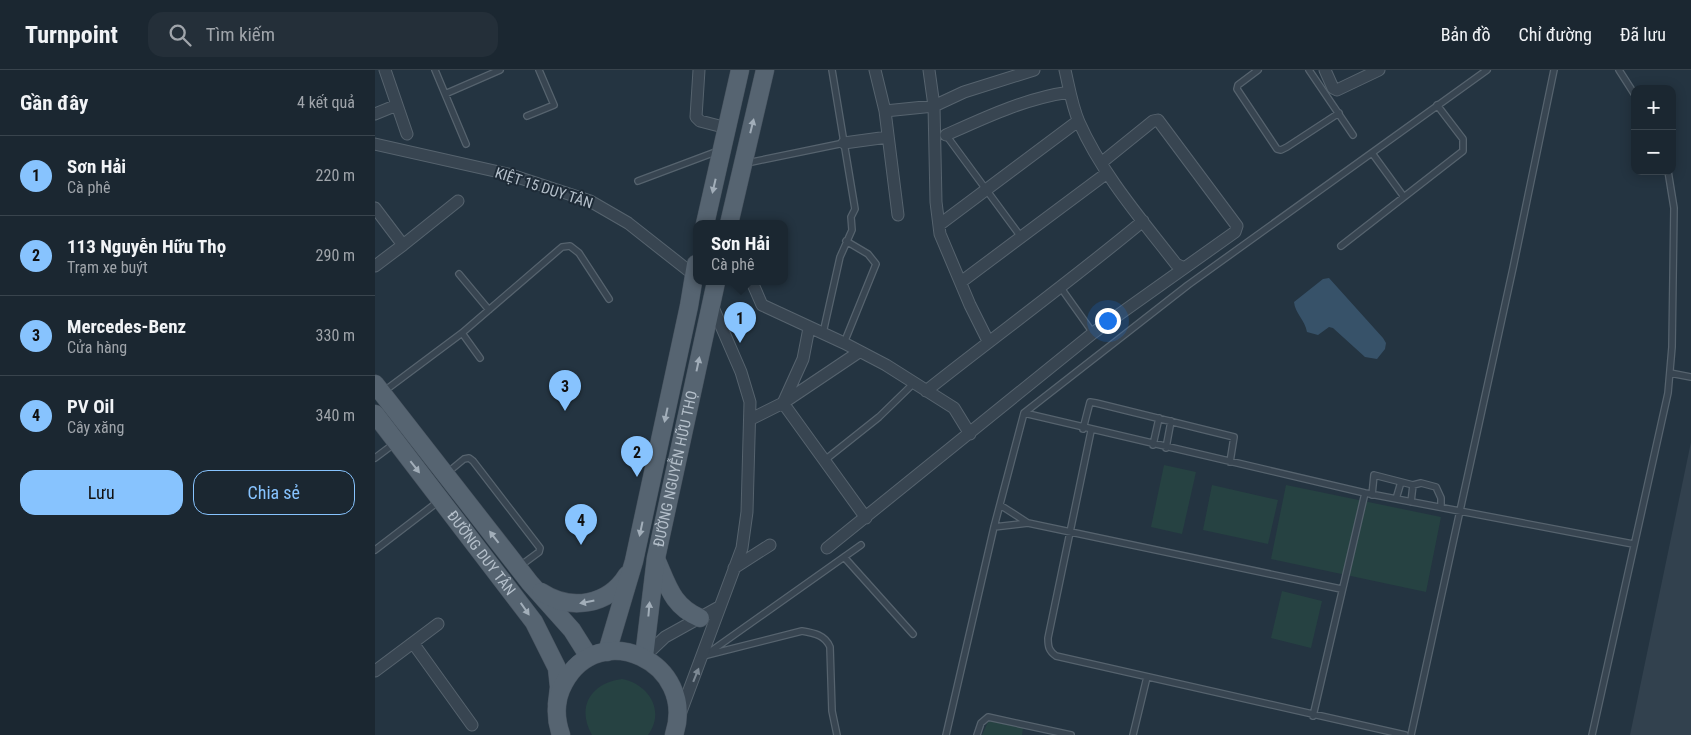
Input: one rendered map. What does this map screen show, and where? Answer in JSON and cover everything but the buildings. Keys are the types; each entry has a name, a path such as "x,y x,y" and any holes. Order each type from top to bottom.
{"main road":[{"path":"706,220 740,70"},
{"path":"730,220 765,70"},
{"name":"ĐƯỜNG NGUYỄN HỮU THỌ","path":"607,652 634,561 693,281"},
{"name":"ĐƯỜNG NGUYỄN HỮU THỌ","path":"644,657 656,558 715,285"},
{"name":"ĐƯỜNG DUY TÂN","path":"377,391 446,474 530,583 572,630 589,657"},
{"name":"ĐƯỜNG DUY TÂN","path":"375,414 523,606 547,644 557,668 559,687 557,719 561,735"},
{"path":"656,558 676,602 686,612 700,618"},
{"path":"530,583 552,599 561,602 591,602 617,588 624,580 634,561"},
{"path":"557,704 560,690 567,677 589,657 607,652 621,651 644,657 666,676 674,688 678,704 676,728"}],"street":[{"path":"385,70 407,134"},
{"path":"699,70 697,117 700,121 727,128"},
{"path":"875,70 885,111 899,215"},
{"path":"929,70 934,106 940,234 970,305 988,341"},
{"path":"885,111 934,106 964,92 1034,70"},
{"path":"1065,70 1078,121 1104,168 1176,264 1184,268"},
{"path":"1325,70 1333,88 1337,90 1379,70"},
{"path":"946,135 1011,107 1044,96 1070,92"},
{"path":"375,114 397,104"},
{"path":"827,548 1093,333 1235,232 1237,226 1158,120 1153,121 1104,168 961,282"},
{"path":"939,224 1078,121"},
{"path":"844,142 888,137"},
{"name":"KIỆT 15 DUY TÂN","path":"375,144 508,174 591,200 693,268"},
{"path":"375,266 458,202"},
{"path":"375,208 403,245"},
{"path":"926,391 988,341 1061,288 1143,221"},
{"path":"753,285 761,305 809,328 823,332 914,383 953,408 970,434"},
{"path":"676,728 742,548 747,512 750,402 741,372 711,303"},
{"path":"783,402 803,359 809,328"},
{"path":"751,419 783,402 859,352"},
{"path":"783,402 866,518"},
{"path":"734,568 770,545"},
{"path":"644,657 665,637 719,607"},
{"path":"375,671 438,624"},
{"path":"413,642 472,725"}],"lane":[{"path":"435,70 466,144"},
{"path":"445,94 500,70"},
{"path":"527,116 553,105 539,70"},
{"path":"823,332 839,257 852,230 851,217 855,209 832,70"},
{"path":"1258,70 1248,73 1237,89 1277,149 1287,147 1339,113"},
{"path":"1309,70 1353,135"},
{"path":"946,735 994,527 1024,413 1188,285 1487,70"},
{"path":"1411,735 1554,70"},
{"path":"1619,70 1631,88"},
{"path":"1341,246 1463,151 1463,139 1437,105"},
{"path":"946,135 1021,236"},
{"path":"743,164 844,142"},
{"path":"638,181 722,150"},
{"path":"1372,153 1404,197"},
{"path":"1591,735 1668,393 1674,208 1668,175"},
{"path":"844,343 876,264 868,254 847,242"},
{"path":"377,391 462,333 562,247 570,246 579,253 609,299"},
{"path":"459,274 489,310"},
{"path":"1061,288 1093,333"},
{"path":"462,333 481,358"},
{"path":"1669,373 1691,377"},
{"path":"825,460 879,416 914,383"},
{"path":"1083,429 1090,402 1234,437 1230,462"},
{"path":"1024,413 1091,431 1372,495 1633,544"},
{"path":"1153,445 1159,418"},
{"path":"1166,448 1171,421"},
{"path":"1091,431 1048,647 1056,656 1313,716 1405,735"},
{"path":"375,458 396,442"},
{"path":"446,474 464,459 469,458 473,461 540,548 539,552 518,567"},
{"path":"1372,495 1374,476 1413,485 1421,483 1436,487 1441,498 1441,507"},
{"path":"1396,499 1401,482"},
{"path":"1411,502 1413,485"},
{"path":"1313,716 1341,589 1365,493"},
{"path":"375,550 441,500"},
{"path":"1000,505 1027,523"},
{"path":"994,527 1027,523 1341,589"},
{"path":"703,656 861,545"},
{"path":"844,557 913,634"},
{"path":"703,656 803,631 816,634 827,641 830,647 831,711 837,735"},
{"path":"1133,735 1147,677"},
{"path":"977,735 981,723 988,717 1071,735"}],"shaded area":[{"path":"1329,278 1386,343 1385,349 1377,359 1365,357 1333,328 1329,327 1318,335 1307,332 1294,302 1323,279"},
{"path":"1691,442 1691,735 1630,735"}],"green space":[{"path":"1164,465 1196,472 1182,534 1151,527"},
{"path":"1212,485 1278,500 1268,544 1203,530"},
{"path":"1286,485 1441,517 1426,592 1271,559"},
{"path":"1282,591 1322,601 1311,648 1271,638"},
{"path":"622,679 640,686 652,700 655,708 653,726 648,735 592,735 587,725 586,715 586,706 589,698 602,686 611,681"},
{"path":"996,721 1023,728 1022,735 982,735 988,722"}],"place":[{"name":"Sơn Hải","path":"740,343"},
{"name":"Mercedes-Benz","path":"565,411"},
{"name":"113 Nguyễn Hữu Thọ","path":"637,477"},
{"name":"PV Oil","path":"581,545"}]}
